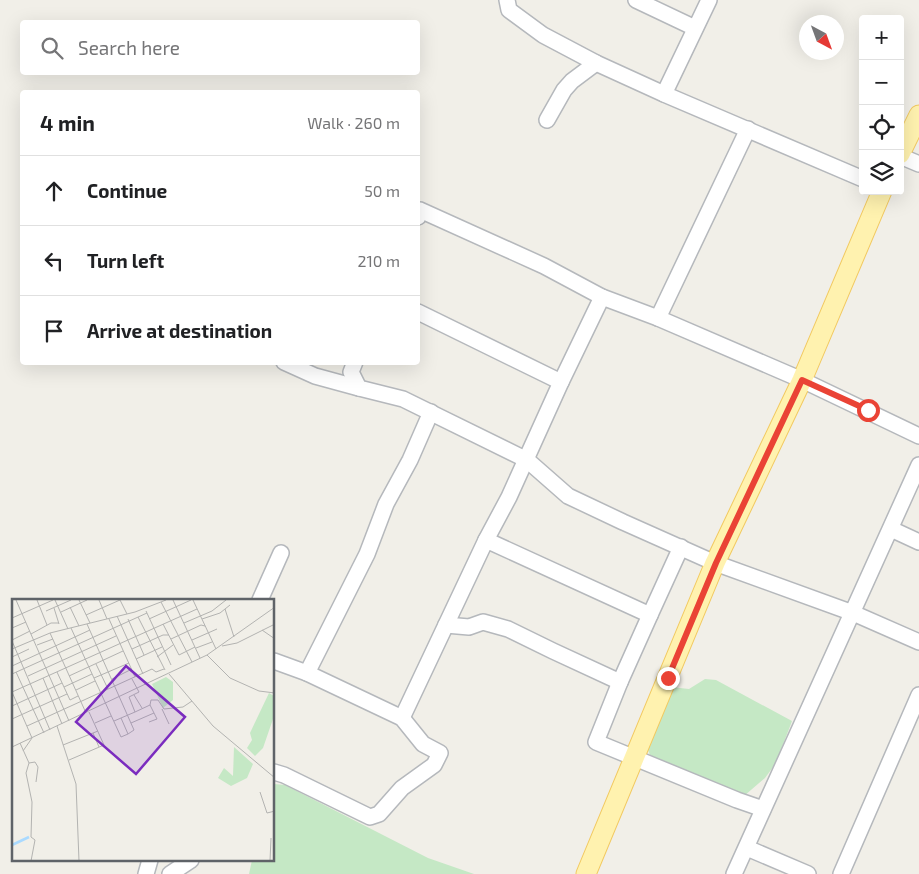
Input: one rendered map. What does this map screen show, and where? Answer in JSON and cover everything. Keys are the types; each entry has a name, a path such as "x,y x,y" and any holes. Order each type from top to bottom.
{"main road":[{"path":"902,150 919,115"},
{"path":"586,874 716,563 802,380 880,195"}],"street":[{"path":"507,0 509,10 543,35 596,63 664,94 859,176"},
{"path":"636,0 695,28"},
{"path":"664,94 709,0"},
{"path":"547,120 564,90 572,81 596,63"},
{"path":"658,318 748,129"},
{"path":"904,157 919,164"},
{"path":"420,210 544,266 602,297 658,318 802,380 919,436"},
{"path":"402,718 486,540 527,460 561,382 602,297"},
{"path":"420,313 561,382"},
{"path":"291,365 315,376 403,399 527,460 568,496 716,563 853,613 919,642"},
{"path":"354,365 352,372 359,388"},
{"path":"307,673 367,554 386,504 410,460 431,412"},
{"path":"734,874 919,465"},
{"path":"891,529 919,542"},
{"path":"486,540 650,615"},
{"path":"681,547 620,682 596,742 763,809"},
{"path":"260,599 281,552"},
{"path":"446,625 469,627 483,622 508,629 553,652 620,682"},
{"path":"275,661 307,673 402,718 423,744 440,753 434,765 402,788 379,814 370,817 275,772"},
{"path":"841,874 919,696"},
{"path":"747,848 808,874"},
{"path":"170,874 188,862"}],"green space":[{"path":"705,679 716,680 792,721 776,763 765,778 744,796 650,755 646,746 671,687 689,689"},
{"path":"275,784 285,785 428,858 474,874 249,874 252,862 275,862"}],"route":[{"path":"668,678 716,563 802,380 868,410"}]}
